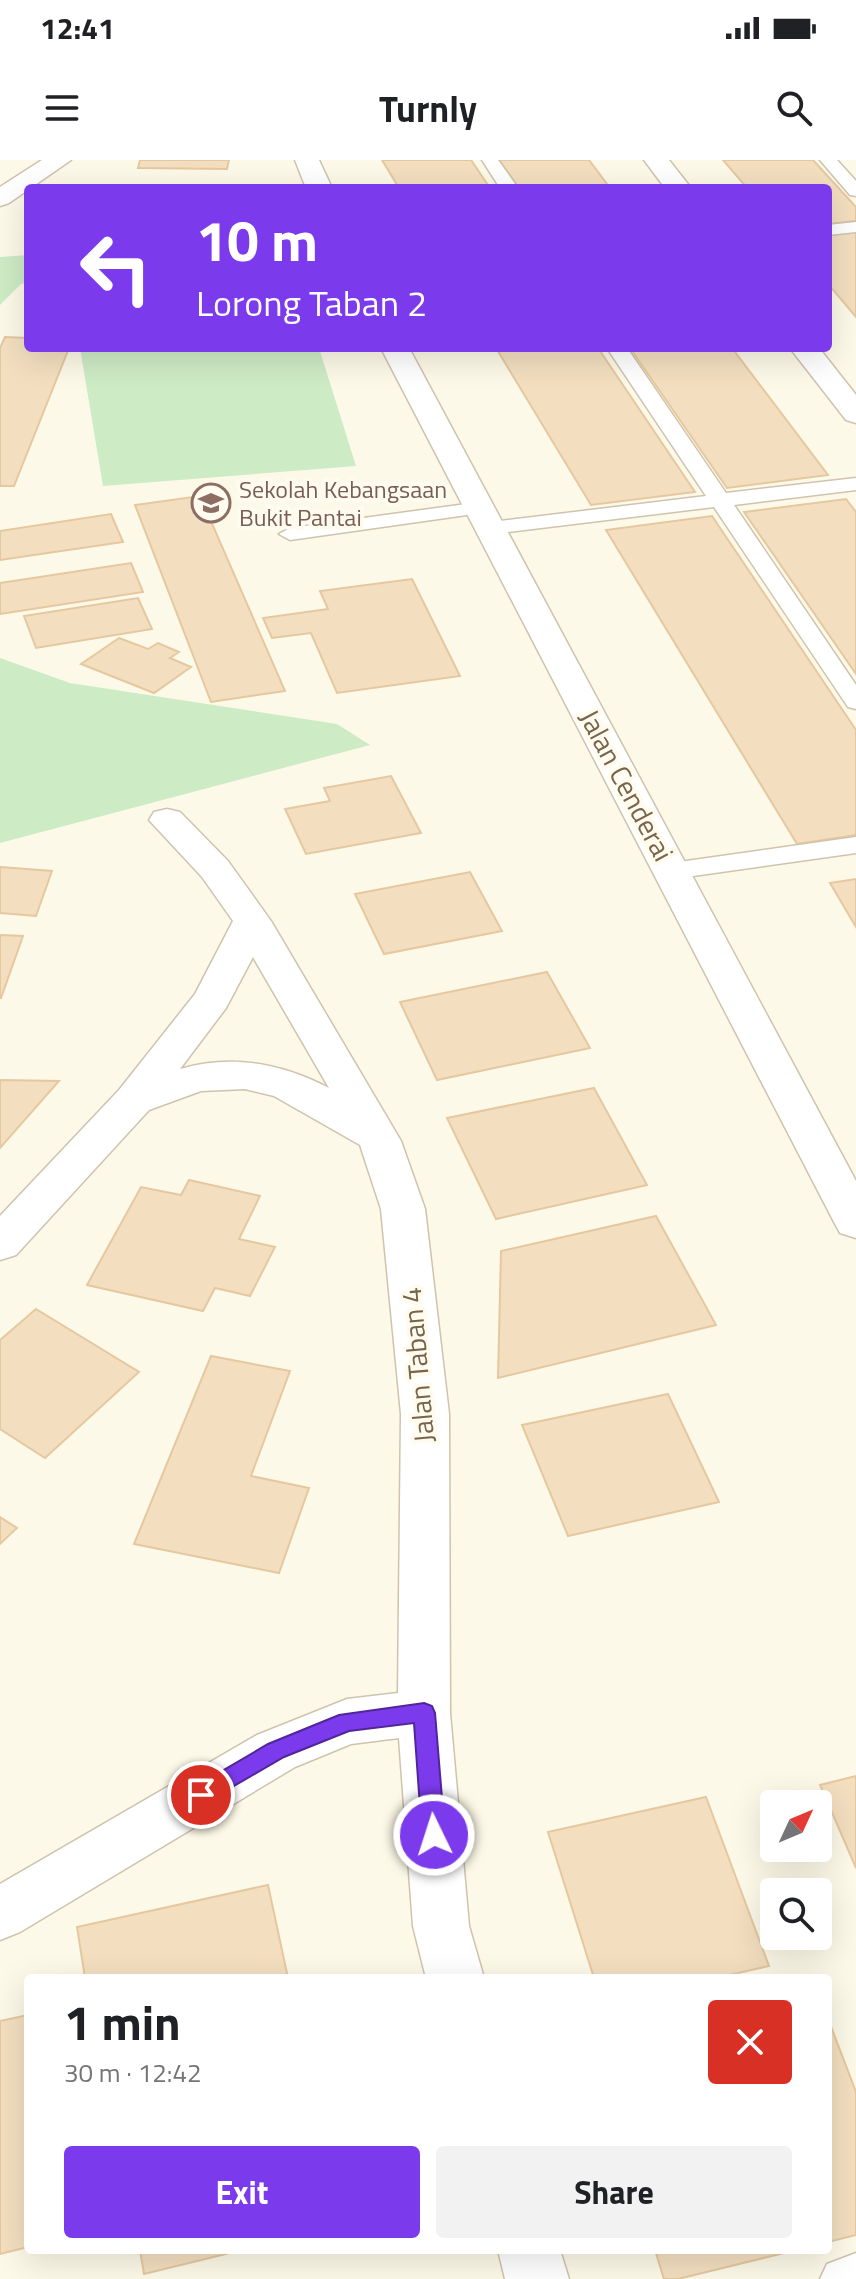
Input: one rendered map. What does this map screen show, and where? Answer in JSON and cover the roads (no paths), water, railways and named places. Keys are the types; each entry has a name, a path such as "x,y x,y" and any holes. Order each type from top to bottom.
{"street":[{"path":"0,198 59,160"},
{"path":"307,160 317,184"},
{"path":"656,160 675,184"},
{"name":"Jalan Cenderai","path":"397,352 856,1222"},
{"path":"807,352 856,414"},
{"name":"Jalan Taban 4","path":"167,820 215,869 252,921 380,1141 403,1209 425,1414 424,1713 441,1926 454,1974"},
{"path":"0,1244 134,1100 212,999 252,921"},
{"path":"134,1100 200,1078 230,1075 261,1078 294,1087 323,1101 380,1141"},
{"path":"0,1914 276,1751 347,1722 424,1713"},
{"path":"530,2254 537,2279"}],"lane":[{"path":"490,160 506,184"},
{"path":"828,160 856,191"},
{"path":"832,230 856,227"},
{"path":"620,352 856,702"},
{"path":"290,534 719,500 856,484"},
{"path":"672,871 856,845"},
{"path":"842,2279 856,2275"}],"place":[{"name":"Sekolah Kebangsaan Bukit Pantai","path":"211,503"}]}
